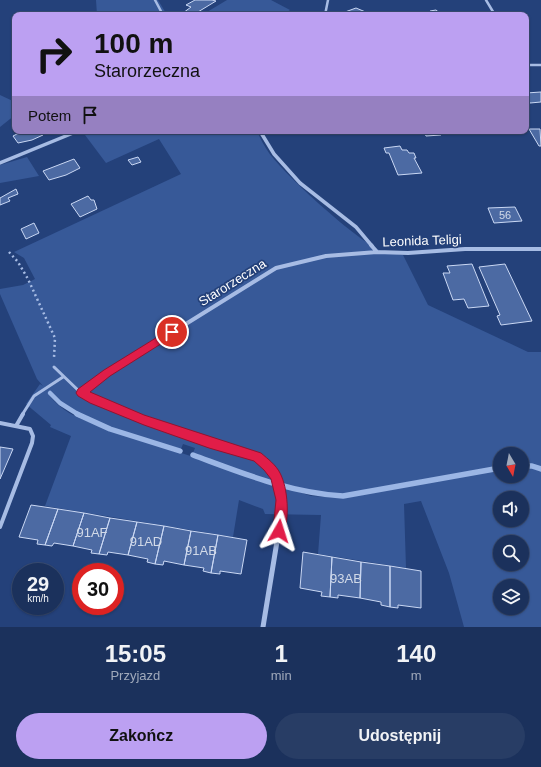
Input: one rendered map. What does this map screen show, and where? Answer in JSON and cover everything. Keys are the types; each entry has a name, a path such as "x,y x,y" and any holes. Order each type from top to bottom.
{"street":[{"path":"154,0 161,12"},
{"path":"326,12 328,0"},
{"path":"486,0 493,12"},
{"path":"529,65 541,65"},
{"path":"0,163 71,134"},
{"name":"Leonida Teligi","path":"262,134 274,154 300,183 356,227 377,252 408,253 465,249 541,249"},
{"name":"Starorzeczna","path":"81,393 107,373 276,268 304,259 333,254 377,252"},
{"path":"81,393 94,400 144,420 209,443 257,457 276,476 282,500 279,531 262,627"}],"lane":[{"path":"54,367 81,393"},
{"path":"16,426 34,396 63,377"},
{"path":"0,423 30,429 33,436 32,443 0,527"}],"path":[{"path":"9,252 18,262 28,279 55,338 54,367"}],"shaded area":[{"path":"96,0 158,0 165,12 97,12"},
{"path":"227,0 271,0 290,10 287,12 207,12"},
{"path":"0,95 12,101 12,117 0,127"},
{"path":"84,134 258,134 267,150 277,163 305,191 339,221 356,235 382,251 403,255 428,305 528,352 541,352 541,466 529,464 529,447 493,447 493,467 342,494 323,493 285,486 266,480 193,453 195,448 183,444 181,449 111,427 92,420 75,411 61,402 52,393 49,395 69,413 81,419 311,496 344,498 493,471 493,483 529,483 529,468 541,471 541,627 464,627 449,573 421,501 404,504 406,568 318,554 321,515 265,514 263,509 239,500 233,537 45,506 71,436 50,427 51,425 26,404 40,384 43,386 37,379 0,294 0,289 23,285 35,279 24,258 14,252 181,174 159,139 106,163"},
{"path":"27,157 39,176 0,183 0,165"}],"building":[{"path":"195,0 216,1 198,12 184,12 191,7 186,5"},
{"path":"356,8 366,12 345,12"},
{"path":"436,10 438,12 431,12 430,11"},
{"path":"541,92 541,102 530,103 529,93"},
{"path":"529,129 540,129 541,146 539,146"},
{"path":"17,134 43,135 32,140 18,143 13,136"},
{"path":"425,134 441,135 426,136"},
{"path":"400,146 402,150 407,150 409,153 414,153 416,158 414,158 422,173 398,175 389,153 386,153 384,148"},
{"path":"138,157 141,162 132,165 128,160"},
{"path":"74,159 80,168 66,175 49,180 43,171"},
{"path":"16,189 18,194 8,198 10,201 0,205 0,198"},
{"path":"88,196 91,200 94,200 97,209 80,217 71,204"},
{"path":"515,207 522,221 494,223 488,208"},
{"path":"34,223 39,233 26,239 21,229"},
{"path":"472,264 489,306 468,308 464,299 453,300 443,273 450,273 447,266"},
{"path":"505,264 532,321 501,325 497,316 500,315 479,267"},
{"path":"0,447 13,449 0,479"},
{"path":"31,505 58,509 45,545 37,544 38,540 19,537"},
{"path":"58,509 84,513 73,546 54,543 52,546 45,545"},
{"path":"84,513 110,518 99,554 91,553 92,550 73,546"},
{"path":"110,518 137,522 128,555 108,552 107,555 99,554"},
{"path":"137,522 164,526 155,564 147,562 148,559 128,555"},
{"path":"164,526 191,531 184,565 164,561 163,565 155,564"},
{"path":"191,531 218,535 211,573 203,571 204,568 184,565"},
{"path":"218,535 247,540 241,574 220,571 220,574 211,573"},
{"path":"303,552 332,557 330,597 321,596 322,592 300,588"},
{"path":"332,557 361,562 360,598 338,595 338,598 330,597"},
{"path":"361,562 390,566 390,607 381,605 381,602 360,598"},
{"path":"390,566 421,571 421,608 398,605 398,608 390,607"}],"waterway":[{"path":"50,393 60,403 78,415"},
{"path":"78,415 110,429 180,451"},
{"path":"193,455 266,481 304,491 343,496 493,469"},
{"path":"529,466 541,469"}],"route":[{"path":"172,332 107,373 81,393 94,400 144,420 209,443 257,457 268,466 276,476 282,500 279,531"}]}
